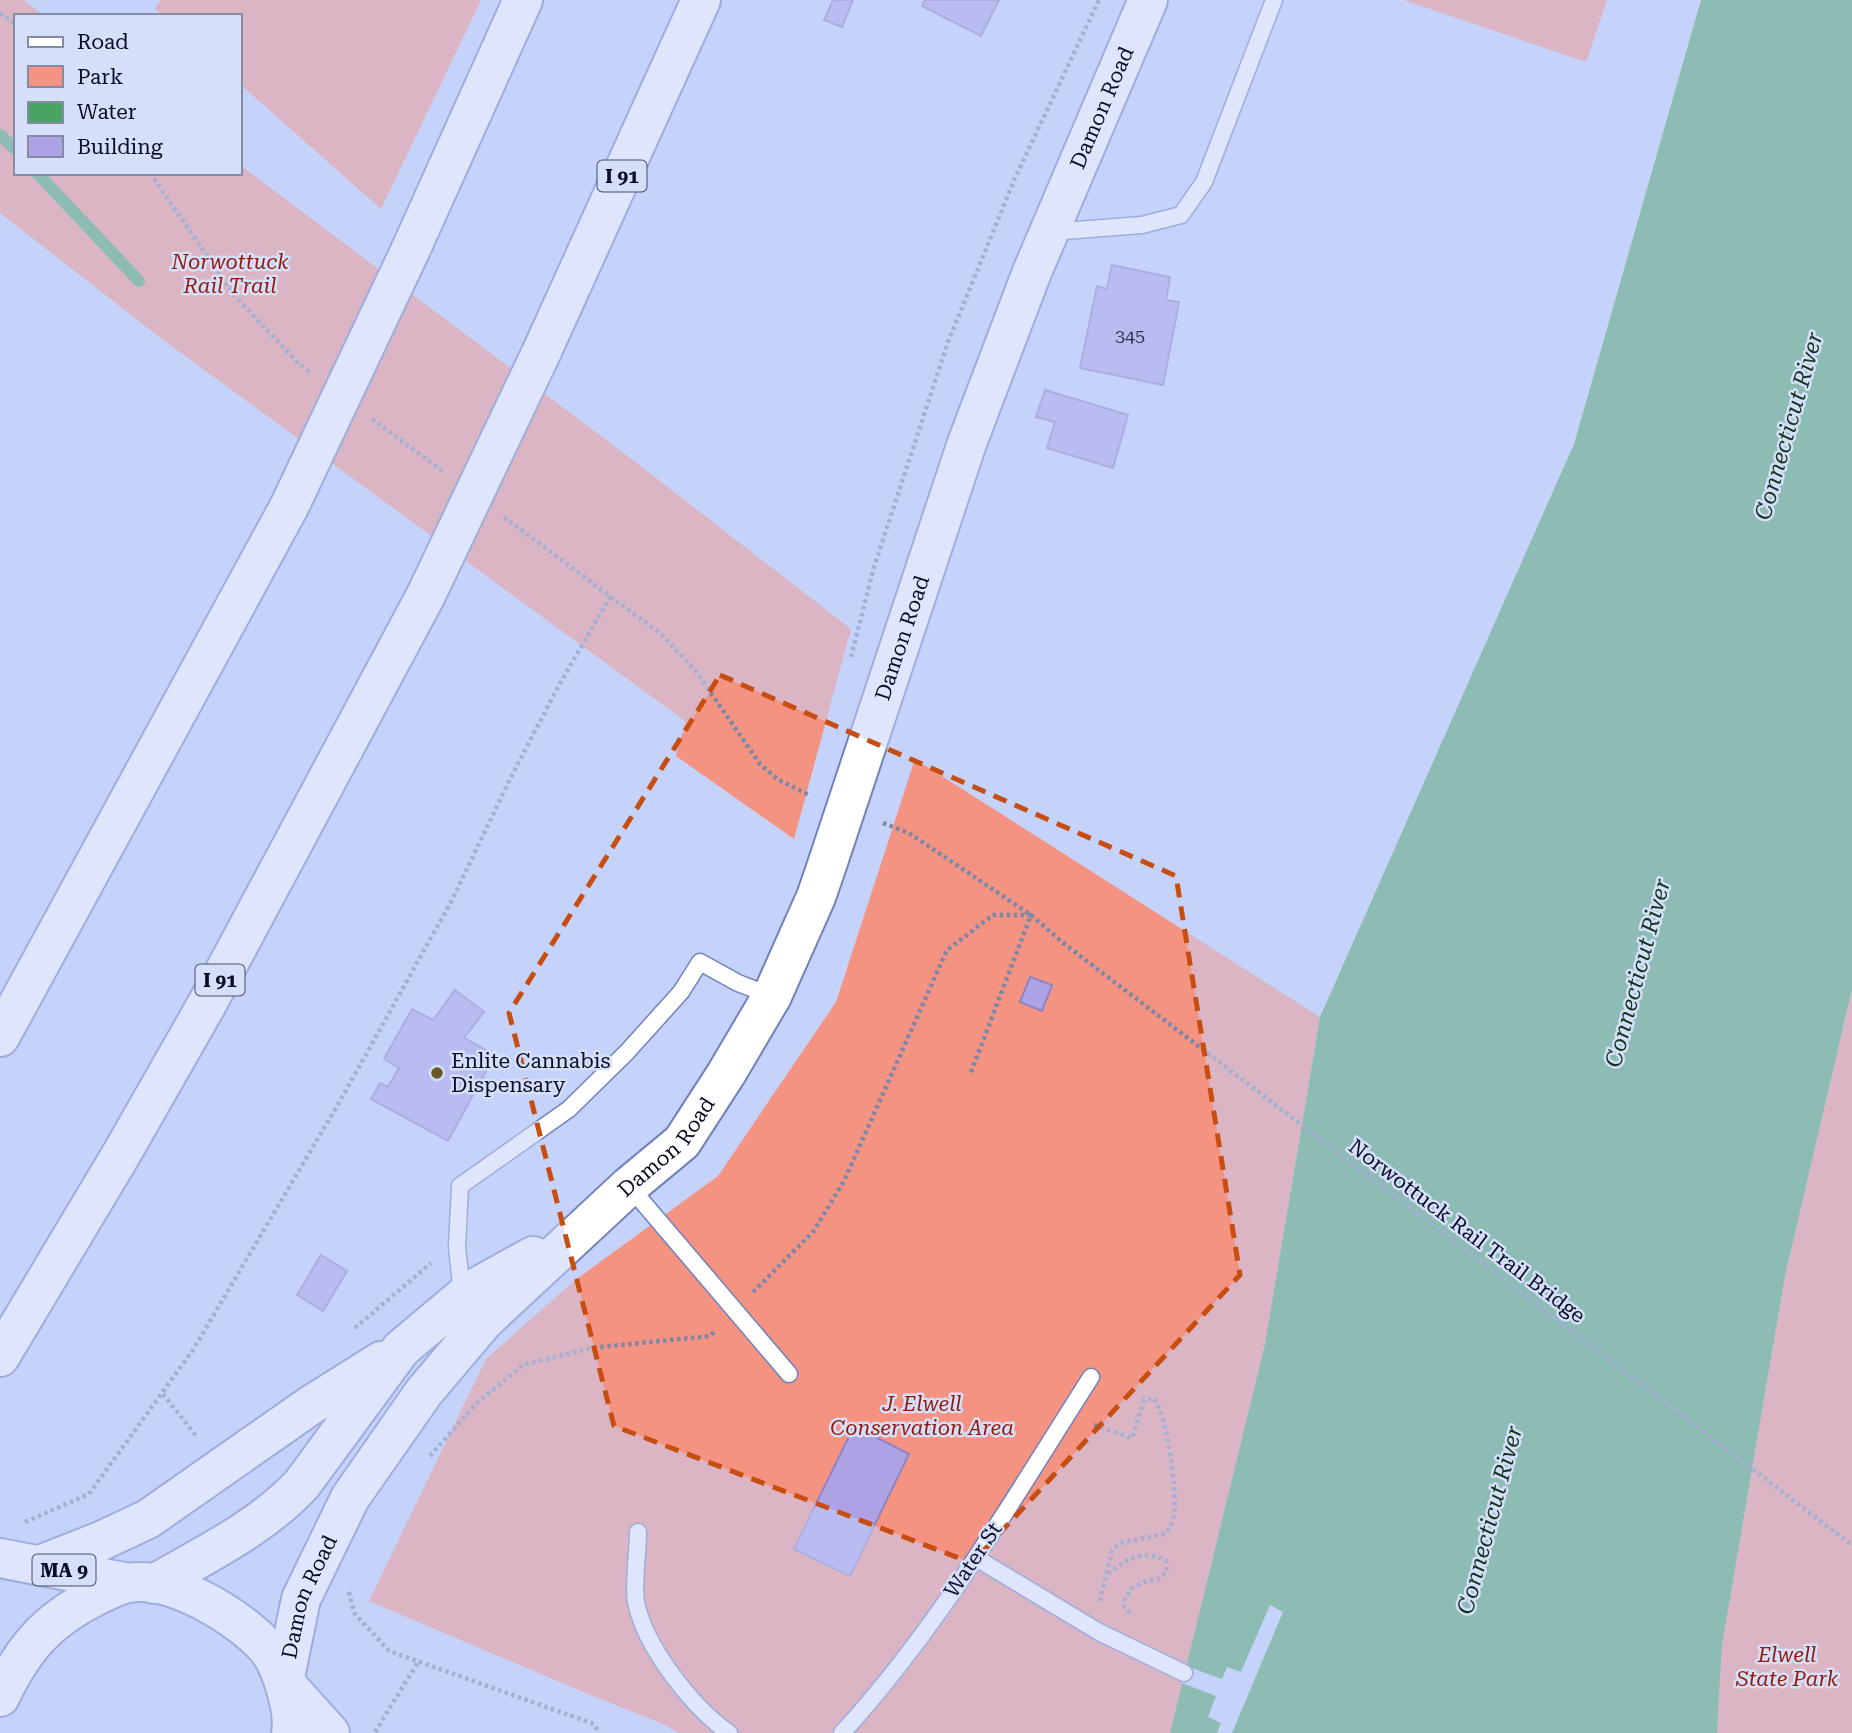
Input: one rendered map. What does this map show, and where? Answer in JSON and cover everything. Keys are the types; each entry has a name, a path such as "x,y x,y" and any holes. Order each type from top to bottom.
{"main road":[{"path":"0,1037 289,508 410,251 523,0"},
{"name":"I 91","path":"0,1357 116,1164 207,1004 426,595 542,351 701,0"},
{"name":"Damon Road","path":"284,1682 301,1600 350,1498 424,1392 484,1321 583,1227 682,1142 772,996 816,897 967,443 1049,232 1148,0"},
{"name":"Damon Road","path":"40,1564 101,1541 148,1519 311,1405 401,1349 462,1297 583,1227"},
{"name":"Damon Road","path":"0,1697 26,1650 47,1626 79,1605 141,1583 258,1524 284,1504 302,1484 401,1349"},
{"name":"MA 9","path":"0,1558 141,1583"},
{"path":"141,1583 194,1596 251,1633 268,1649 284,1682 330,1733"},
{"path":"284,1682 291,1733"}],"lane":[{"path":"1049,232 1142,225 1181,215 1204,182 1274,0"},
{"path":"462,1297 457,1247 460,1186 569,1110 673,1001 700,962 738,983 772,996"},
{"path":"629,1186 789,1374"},
{"name":"Water St","path":"842,1733 927,1629 976,1558 1091,1377"},
{"path":"638,1532 635,1599 651,1640 688,1694 729,1733"},
{"path":"976,1558 1094,1630 1184,1673"}],"path":[{"path":"151,175 235,296 298,363"},
{"path":"55,1510 89,1494 194,1350 360,1066 452,902 517,766 558,687 610,597"},
{"path":"662,635 695,670 760,764 777,779 809,796"},
{"path":"909,833 1031,915"},
{"path":"428,1458 476,1404 523,1365 591,1348 710,1336 813,1232 844,1181 947,950 993,915 1031,915"},
{"path":"970,1075 1031,915"},
{"name":"Norwottuck Rail Trail Bridge","path":"1031,915 1062,942 1852,1545"},
{"path":"163,1394 200,1442"},
{"path":"1067,1415 1132,1438 1144,1400 1153,1398 1160,1405 1172,1468 1175,1511 1172,1525 1166,1534 1120,1543 1112,1551 1094,1630"},
{"path":"1107,1574 1124,1561 1142,1555 1156,1555 1166,1561 1167,1571 1158,1579 1133,1587 1125,1598 1125,1606 1141,1622 1148,1635 1143,1654"},
{"path":"354,1581 349,1592 354,1613 389,1651 594,1724 599,1733"},
{"path":"375,1732 418,1662"}],"highlighted area":[{"path":"720,675 1176,876 1240,1275 972,1563 614,1426 509,1013"}],"green space":[{"name":"Norwottuck Rail Trail","path":"0,0 24,0 42,14 14,14 14,175 242,175 242,167 634,461 851,629 794,839 676,756 685,721 162,339 0,213"},
{"path":"161,0 481,0 381,209 242,86 242,14 161,14 155,9"},
{"path":"1404,0 1607,0 1586,62"},
{"name":"J. Elwell Conservation Area","path":"915,759 1320,1017 1265,1344 1170,1733 679,1733 661,1723 369,1601 486,1359 574,1281 718,1176 836,1002"},
{"name":"Elwell State Park","path":"1852,989 1852,1733 1717,1733 1722,1645 1785,1276"}],"water":[{"name":"Connecticut River","path":"1701,0 1852,0 1852,989 1785,1276 1722,1645 1717,1733 1170,1733 1265,1344 1320,1017 1574,444"}],"pier":[{"path":"1270,1605 1283,1612 1232,1733 1217,1733 1221,1723 1208,1717 1216,1696 1182,1683 1186,1666 1222,1679 1227,1667 1241,1672"}],"building":[{"path":"833,0 853,0 842,27 824,20"},
{"path":"925,0 999,0 981,36 922,6"},
{"path":"1112,265 1170,277 1166,300 1179,302 1163,385 1080,368 1097,286 1107,289"},
{"path":"1045,390 1128,415 1113,468 1047,448 1055,422 1036,417"},
{"path":"1030,977 1052,985 1042,1011 1020,1002"},
{"path":"455,990 484,1012 464,1038 495,1055 448,1141 371,1099 380,1083 388,1087 399,1068 384,1059 412,1009 433,1020"},
{"path":"321,1255 347,1271 323,1311 297,1295"},
{"path":"854,1426 909,1454 850,1576 794,1549"}],"waterway":[{"path":"0,135 14,148"},
{"path":"39,175 139,281"}],"place":[{"name":"Enlite Cannabis Dispensary","path":"437,1073"}]}
